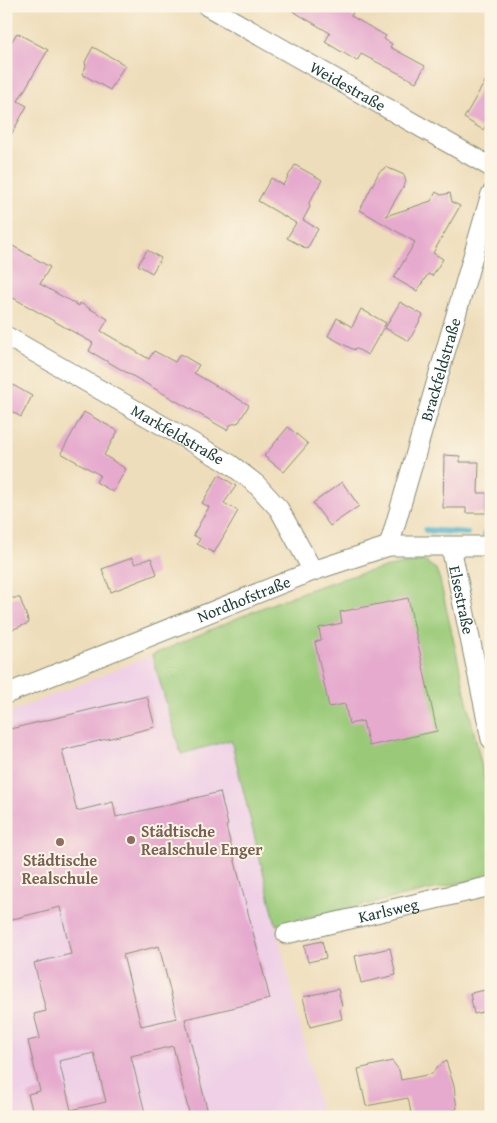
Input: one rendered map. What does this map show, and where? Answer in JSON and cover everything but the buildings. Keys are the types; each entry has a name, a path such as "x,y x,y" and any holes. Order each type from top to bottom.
{"street":[{"name":"Weidestraße","path":"207,6 491,167"},
{"name":"Brackfeldstraße","path":"389,546 491,194"},
{"name":"Markfeldstraße","path":"6,336 230,464 256,484 279,509 313,571"},
{"name":"Nordhofstraße","path":"6,694 313,571 389,546 491,546"},
{"name":"Elsestraße","path":"451,547 491,740"},
{"name":"Karlsweg","path":"286,934 491,886"}],"shaded area":[{"name":"Städtische Realschule Enger","path":"152,655 181,754 231,740 322,1117 6,1117 6,714"}],"green space":[{"path":"424,561 436,569 440,580 491,808 491,876 276,925 231,740 181,754 152,655 251,612 319,586 388,567"}],"waterway":[{"path":"426,530 467,533"},
{"path":"485,534 491,534"}],"place":[{"name":"Städtische Realschule Enger","path":"131,840"},
{"name":"Städtische Realschule","path":"60,842"}]}
